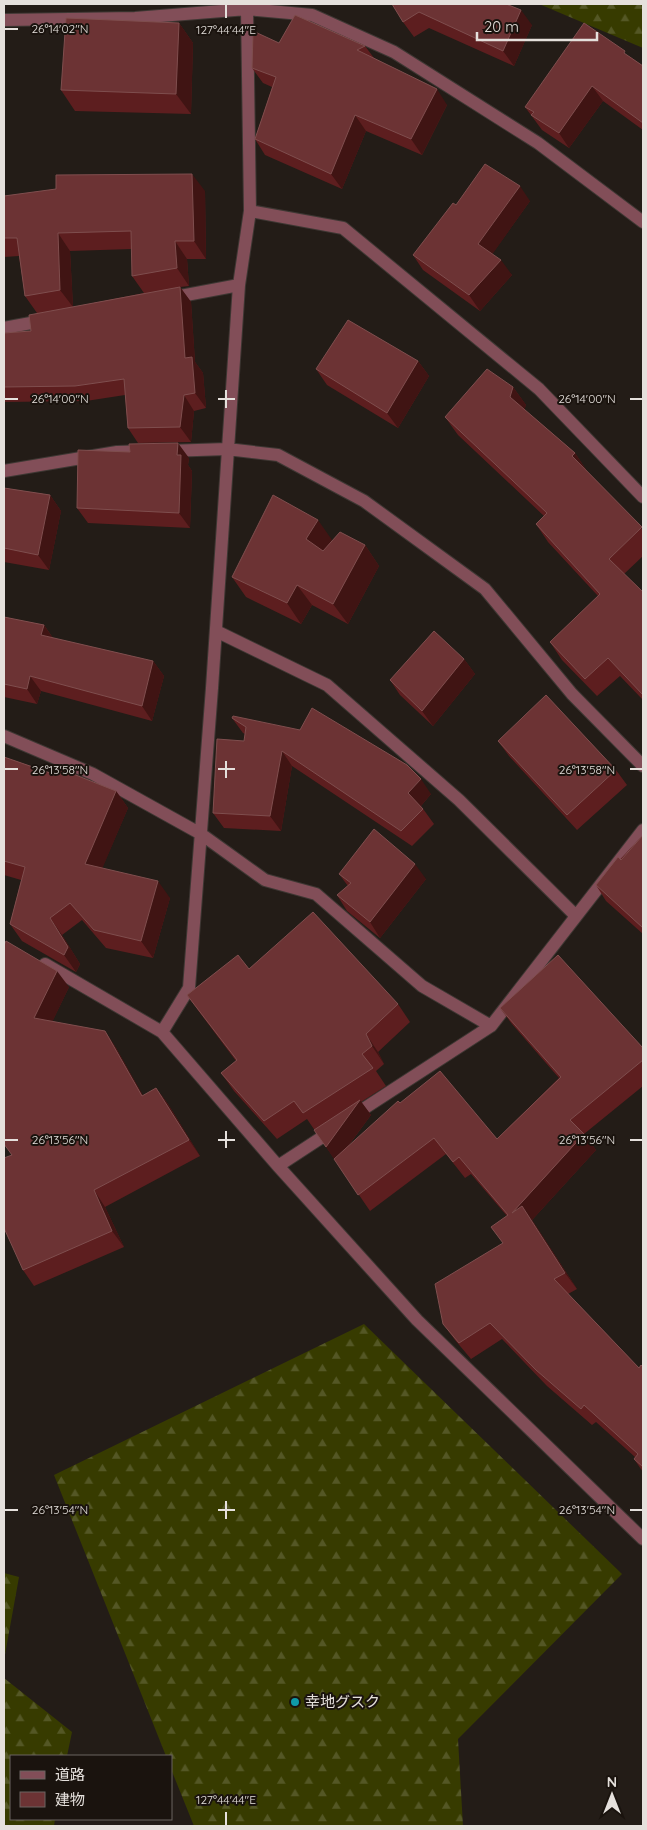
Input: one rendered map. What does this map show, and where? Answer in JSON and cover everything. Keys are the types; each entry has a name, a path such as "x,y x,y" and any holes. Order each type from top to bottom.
{"street":[{"path":"162,1032 189,988 216,631 239,285 250,211 247,9"},
{"path":"4,20 135,18 247,9 312,15 394,52 538,143 643,222"},
{"path":"250,211 343,228 539,388 643,497"},
{"path":"160,300 239,285"},
{"path":"4,328 62,317"},
{"path":"4,471 117,452 227,449 278,455 364,500 485,589 572,694 643,766"},
{"path":"216,631 327,685 459,800 576,916"},
{"path":"4,736 93,774 201,834 265,880 316,894 422,986 491,1026"},
{"path":"278,1166 491,1026 643,830"},
{"path":"36,958 162,1032 278,1166 417,1320 643,1539"}],"green space":[{"path":"539,4 643,4 643,48"},
{"path":"364,1324 622,1574 458,1739 463,1826 194,1826 172,1771 172,1755 166,1755 54,1475"},
{"path":"4,1573 19,1577 4,1660"},
{"path":"4,1678 72,1732 67,1755 10,1755 10,1820 55,1820 54,1826 4,1826"}],"building":[{"path":"392,4 506,4 521,10 503,51 419,12 403,22"},
{"path":"295,15 365,46 357,50 437,89 411,139 355,115 331,174 255,139 276,77 252,68 253,31 279,43"},
{"path":"66,18 179,23 176,94 61,90"},
{"path":"584,23 625,51 624,53 643,66 643,123 592,86 559,133 531,115 534,112 525,107"},
{"path":"485,164 520,186 478,244 501,260 469,295 413,255 453,203 456,205"},
{"path":"192,174 194,241 175,241 177,268 132,276 131,231 58,233 60,290 25,296 17,238 4,238 4,196 56,189 56,175"},
{"path":"180,287 185,358 192,357 195,393 184,395 180,427 128,428 124,379 75,386 4,387 4,333 31,331 29,315"},
{"path":"348,320 418,361 387,413 316,369"},
{"path":"487,369 513,387 510,397 575,453 572,456 642,527 609,559 643,592 643,695 608,658 585,679 550,642 600,594 536,524 547,513 445,417"},
{"path":"178,443 177,455 181,455 179,513 77,508 78,450 130,452 129,444"},
{"path":"4,488 50,495 38,555 4,548"},
{"path":"273,495 318,520 306,539 323,551 340,532 365,545 333,604 297,585 287,603 232,577"},
{"path":"4,617 44,625 41,635 153,661 142,706 30,676 27,689 4,684"},
{"path":"434,631 464,659 422,711 390,680"},
{"path":"546,695 616,770 567,815 498,741"},
{"path":"312,708 407,765 421,779 408,793 423,809 401,831 282,751 270,816 213,813 217,739 244,741 246,727 232,718 233,716 300,730"},
{"path":"4,757 56,775 58,768 116,791 85,864 158,881 141,941 94,930 70,903 50,918 68,947 64,955 10,924 25,867 4,861"},
{"path":"374,829 415,864 370,922 337,895 351,883 339,874"},
{"path":"643,835 643,928 596,885 618,857 621,860"},
{"path":"313,912 398,1004 366,1034 372,1046 362,1054 373,1068 303,1113 294,1101 264,1121 221,1073 237,1060 187,995 238,955 249,969"},
{"path":"6,941 57,971 34,1018 105,1031 142,1096 156,1088 189,1140 94,1190 112,1231 23,1270 4,1228 4,1158 12,1155 4,1144 4,945"},
{"path":"558,955 643,1048 643,1060 570,1120 584,1134 512,1213 522,1206 565,1273 554,1279 639,1368 641,1365 643,1367 643,1467 634,1459 638,1454 584,1405 581,1409 536,1370 490,1323 459,1343 443,1324 435,1284 503,1243 491,1227 508,1215 459,1157 453,1162 434,1138 358,1195 334,1159 398,1101 400,1103 440,1071 497,1139 561,1077 500,1008"},
{"path":"360,1100 326,1147 314,1130"}],"place":[{"name":"幸地グスク","path":"295,1702"}]}
